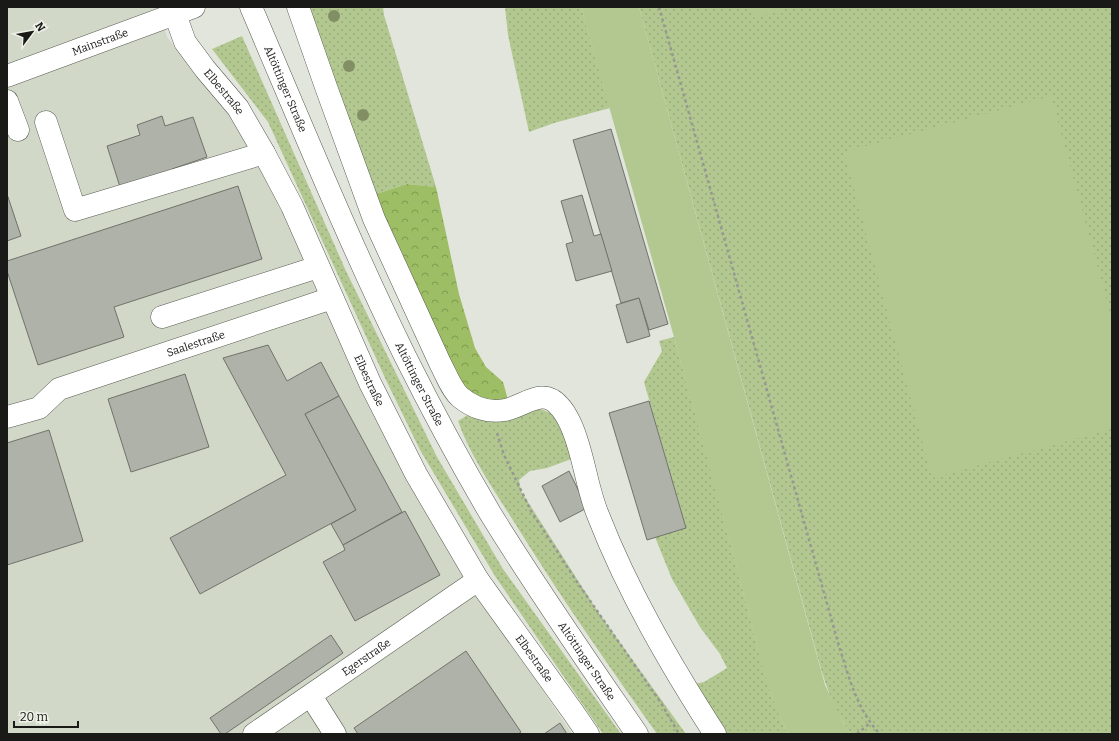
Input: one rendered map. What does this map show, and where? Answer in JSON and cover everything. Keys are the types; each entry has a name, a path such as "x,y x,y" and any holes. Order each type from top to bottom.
{"street":[{"name":"Altöttinger Straße","path":"251,7 375,291 405,356 490,512 548,603 637,734"},
{"path":"298,7 374,219 440,363 452,385 460,397 477,408 490,411 506,410 541,397 550,398 560,407 577,438 597,514 643,615 715,734"},
{"name":"Mainstraße","path":"7,76 184,10"},
{"name":"Elbestraße","path":"184,10 185,42 205,69 238,108 264,153 292,206 370,383 416,474 478,580 588,734"},
{"path":"7,102 18,130"},
{"path":"46,122 75,210 264,153"},
{"path":"162,317 318,267"},
{"name":"Saalestraße","path":"7,417 39,408 59,389 332,298"},
{"name":"Egerstraße","path":"254,734 478,580"},
{"path":"310,696 335,734"}],"path":[{"path":"659,7 839,646 857,698 870,723 880,734"},
{"path":"490,411 504,454 531,511 575,579 661,703 679,734"},
{"path":"857,734 870,723"}],"shaded area":[{"path":"7,7 159,7 167,37 229,115 249,146 278,203 363,395 407,480 459,565 572,734 7,734"}],"green space":[{"path":"310,7 383,7 384,15 436,187 407,184 373,195 313,21"},
{"path":"505,7 581,7 610,108 554,123 529,132 508,35"},
{"path":"581,7 639,7 825,685 843,722 851,734 788,734 778,713 763,671 743,591 674,337"},
{"path":"639,7 1112,7 1112,734 851,734 844,724 833,703 821,670"},
{"path":"750,7 792,7 754,18"},
{"path":"242,36 346,271 437,457 503,569 621,734 603,734 495,576 420,450 386,380 268,122 212,49"},
{"path":"1051,96 1112,319 1112,429 932,478 844,152"},
{"path":"407,184 436,187 459,294 475,348 486,367 503,382 508,400 498,404 471,395 453,377 373,195"},
{"path":"674,337 766,678 772,697 788,734 722,734 690,685 704,682 727,668 720,654 700,627 672,579 655,537 686,528 644,382 662,351 659,341"},
{"path":"536,407 550,413 558,420 574,458 547,468 530,471 519,480 521,491 598,612 686,734 657,734 620,682 533,552 476,461 458,421 471,413"}],"building":[{"path":"162,116 165,126 193,117 207,157 172,169 173,172 121,190 107,146 140,135 137,125"},
{"path":"611,129 668,324 649,330 639,298 621,303 573,140"},
{"path":"238,186 262,259 114,307 124,337 38,365 7,271 7,261"},
{"path":"7,194 21,236 7,241"},
{"path":"582,195 594,236 601,234 612,271 576,281 566,244 573,242 561,201"},
{"path":"639,298 650,336 627,343 616,305"},
{"path":"268,345 287,381 321,362 339,396 305,414 356,510 200,594 170,538 286,475 223,358"},
{"path":"185,374 209,447 131,472 108,399"},
{"path":"339,396 402,512 343,545 331,524 356,510 305,414"},
{"path":"649,401 686,528 647,540 609,413"},
{"path":"49,430 83,541 7,565 7,443"},
{"path":"569,471 587,508 560,522 542,486"},
{"path":"405,511 440,575 355,621 323,562 345,550 343,545"},
{"path":"331,635 343,653 225,734 221,734 210,718"},
{"path":"466,651 521,732 518,734 358,734 354,728"},
{"path":"560,723 567,734 544,734"}]}
